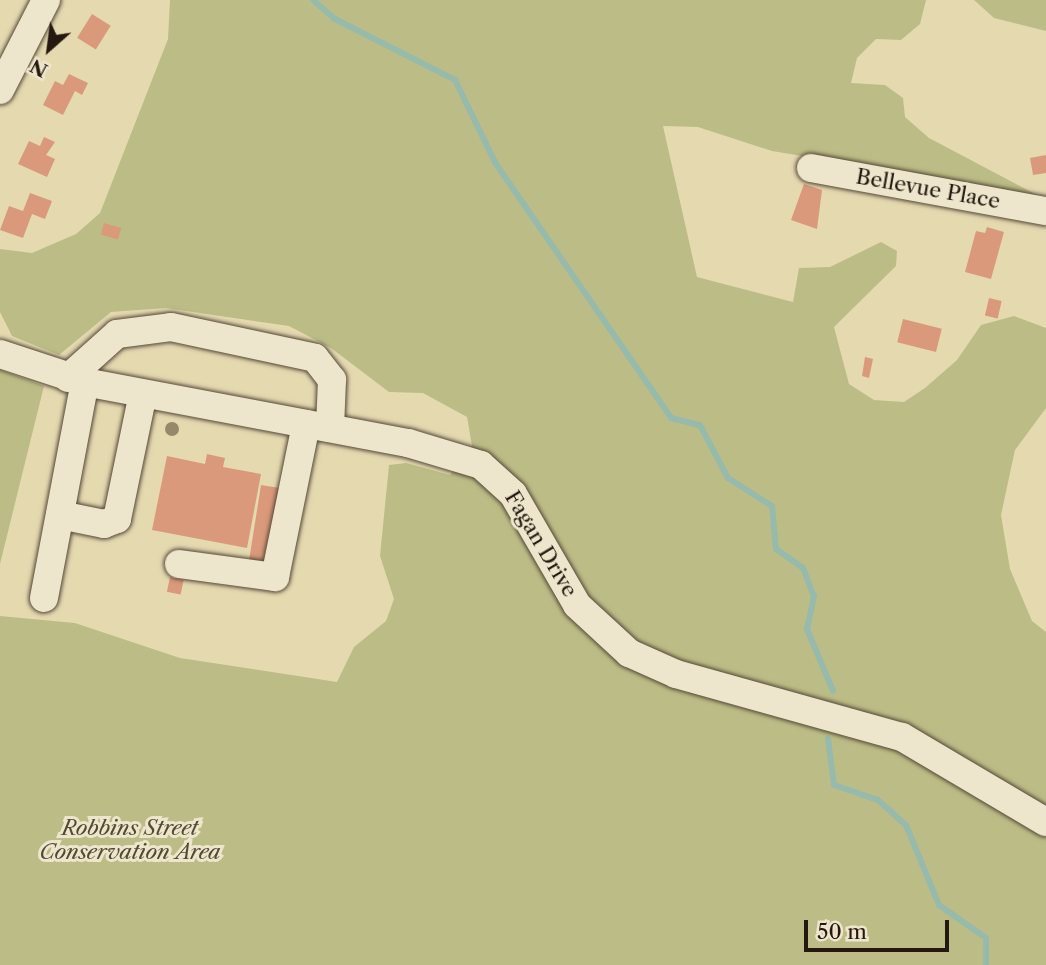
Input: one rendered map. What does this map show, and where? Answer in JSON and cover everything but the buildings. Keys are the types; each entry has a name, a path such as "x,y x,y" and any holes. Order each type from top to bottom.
{"street":[{"path":"0,90 46,0"},
{"name":"Bellevue Place","path":"811,168 1046,211"},
{"path":"44,598 60,515 76,380 117,334 171,327 315,358 332,380 275,576 179,564"},
{"name":"Fagan Drive","path":"0,354 76,380 445,452 491,470 513,494 577,605 629,653 676,674 902,737 1046,822"},
{"path":"60,515 104,524 117,519 143,394"}],"green space":[{"name":"Robbins Street Conservation Area","path":"170,0 926,0 920,24 901,40 876,39 857,58 851,83 885,85 903,98 905,117 929,138 1037,195 772,151 698,127 663,126 697,277 793,302 799,268 830,267 881,242 897,251 896,266 834,327 849,384 874,400 904,402 925,388 957,360 981,325 1014,316 1046,328 1046,408 1015,450 1001,515 1010,569 1032,621 1046,632 1046,965 0,965 0,616 75,623 180,658 337,682 354,647 386,621 394,599 380,556 389,465 406,463 450,475 472,446 467,417 423,393 389,392 331,348 289,326 166,308 111,312 59,355 12,336 0,312 0,249 32,253 76,234 100,213 168,39"},
{"path":"974,0 1046,0 1046,31 994,18"},
{"path":"0,370 44,386 0,564"}],"waterway":[{"path":"313,0 335,19 455,80 496,164 671,418 700,425 728,478 772,506 776,549 803,568 814,596 807,629 833,691"},
{"path":"828,739 834,785 878,800 906,825 939,905 986,938 986,965"}]}
